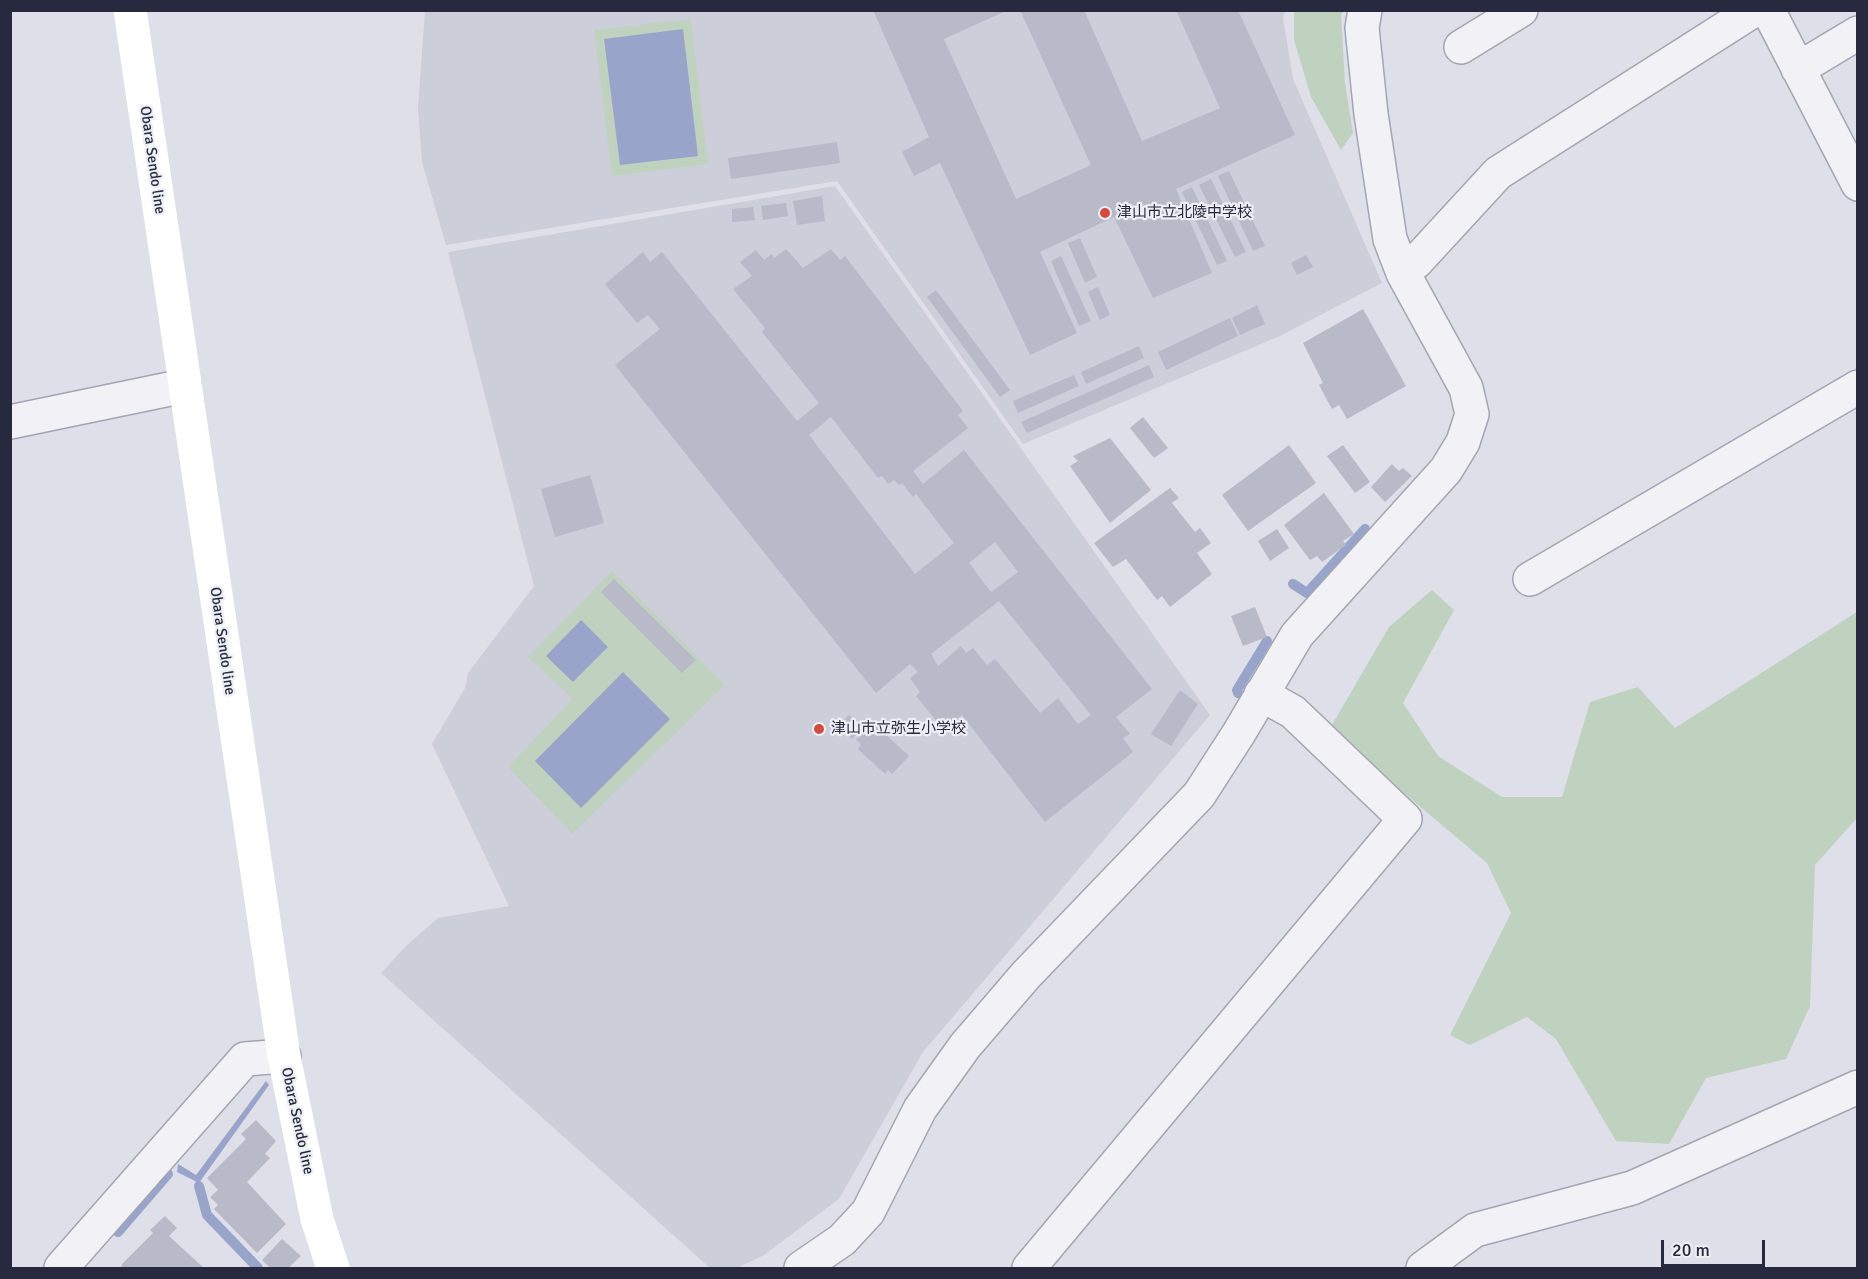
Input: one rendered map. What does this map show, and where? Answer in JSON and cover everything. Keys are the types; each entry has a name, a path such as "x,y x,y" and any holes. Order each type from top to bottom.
{"main road":[{"name":"Obara Sendo line","path":"130,10 284,1056 318,1219 333,1269"}],"street":[{"path":"801,1269 842,1240 868,1212 920,1109 965,1046 1026,975 1199,795 1297,635 1446,470 1463,442 1472,414 1466,388 1403,273 1390,239 1363,39 1365,10"},
{"path":"1461,47 1521,10"},
{"path":"1403,273 1416,262 1498,173 1754,10"},
{"path":"1768,10 1857,184"},
{"path":"1798,69 1857,33"},
{"path":"10,422 184,386"},
{"path":"1530,579 1857,387"},
{"path":"1029,1269 1405,819 1293,712 1261,694"},
{"path":"61,1269 245,1059 284,1056"},
{"path":"1423,1269 1475,1230 1632,1188 1857,1087"}],"shaded area":[{"name":"津山市立北陵中学校","path":"425,11 1285,11 1283,18 1293,79 1382,283 1280,336 1023,444 837,181 446,245 422,162 418,108"},
{"name":"津山市立弥生小学校","path":"835,186 1210,715 923,1052 839,1199 764,1255 737,1268 710,1268 381,973 408,944 438,918 509,906 432,744 465,688 468,673 534,586 448,252"}],"green space":[{"path":"1294,11 1343,11 1341,15 1345,83 1353,133 1341,150 1311,97 1294,40"},
{"path":"691,19 708,164 612,176 594,30"},
{"path":"612,571 725,685 572,834 508,767 573,699 528,657"},
{"path":"1432,590 1454,610 1403,703 1438,756 1502,797 1562,797 1590,702 1638,687 1675,728 1857,612 1857,818 1815,865 1810,1006 1786,1059 1706,1078 1669,1144 1616,1141 1556,1039 1527,1017 1470,1045 1450,1035 1511,913 1487,863 1380,773 1325,737 1389,627"}],"water":[{"path":"683,29 698,156 620,165 604,39"},
{"path":"581,620 608,647 573,682 546,656"},
{"path":"623,672 670,719 581,808 535,761"},
{"path":"266,1081 269,1085 199,1183 177,1172 178,1164 196,1175"}],"building":[{"path":"873,10 1008,10 944,39 1016,199 1091,165 1020,10 1084,10 1142,141 1220,108 1176,10 1238,10 1295,135 1176,189 1212,273 1153,298 1114,217 1040,252 1077,333 1030,355 940,163 914,176 902,152 929,137"},
{"path":"837,142 840,163 731,179 728,158"},
{"path":"1229,171 1265,246 1253,251 1218,176"},
{"path":"1211,179 1246,252 1235,257 1199,185"},
{"path":"1192,187 1227,261 1217,265 1182,192"},
{"path":"822,196 825,221 797,225 793,201"},
{"path":"786,203 788,216 763,220 761,206"},
{"path":"753,207 755,220 732,222 732,209"},
{"path":"1080,238 1097,277 1085,283 1068,243"},
{"path":"786,249 803,268 831,249 840,260 845,256 963,411 958,415 968,428 913,471 923,484 964,450 1152,689 1116,717 1130,734 1123,738 1133,752 1045,822 962,715 943,729 916,696 920,692 910,678 918,672 910,664 876,693 615,365 660,329 648,315 637,323 605,284 643,252 650,262 662,252 797,421 819,403 762,332 765,328 733,289 752,276 740,262 756,250 764,260 772,254 774,258","holes":["831,417 878,478 882,476 888,484 894,480 899,485 902,483 913,497 916,494 954,543 915,574 809,435","995,542 1018,572 991,592 969,563","999,601 1091,715 1078,724 1058,698 1040,713 995,659 987,665 973,648 966,653 961,646 938,666 931,654"]},
{"path":"1306,255 1313,267 1297,275 1291,263"},
{"path":"1061,256 1091,321 1079,326 1051,261"},
{"path":"1098,287 1110,315 1100,320 1088,292"},
{"path":"936,290 1010,390 1000,397 927,297"},
{"path":"1257,305 1265,324 1240,335 1232,318"},
{"path":"1363,309 1406,386 1347,419 1339,405 1332,409 1319,385 1323,383 1303,343"},
{"path":"1230,318 1238,336 1166,370 1158,352"},
{"path":"1139,346 1144,358 1086,384 1081,372"},
{"path":"1149,365 1154,377 1027,433 1021,422"},
{"path":"1074,375 1079,386 1018,413 1013,401"},
{"path":"1143,417 1168,448 1154,458 1130,428"},
{"path":"1110,438 1151,490 1110,523 1070,466 1078,461 1073,456"},
{"path":"1289,445 1316,483 1248,531 1222,495"},
{"path":"1343,445 1370,482 1355,493 1327,456"},
{"path":"1392,464 1399,471 1403,468 1412,476 1385,502 1371,487"},
{"path":"590,475 604,523 555,537 541,489"},
{"path":"1170,488 1179,498 1172,503 1195,532 1200,528 1211,543 1197,553 1212,574 1170,607 1162,596 1157,600 1126,559 1113,567 1094,543"},
{"path":"1324,493 1354,534 1343,541 1346,545 1322,562 1317,556 1310,560 1284,525"},
{"path":"1277,529 1289,548 1270,561 1258,541"},
{"path":"614,579 696,660 682,673 601,592"},
{"path":"1255,607 1267,637 1243,646 1231,616"},
{"path":"1180,690 1198,704 1171,746 1151,734"},
{"path":"849,715 862,728 852,739 838,726"},
{"path":"872,722 909,756 892,774 888,770 885,774 858,749 861,744 856,740"},
{"path":"256,1120 276,1141 265,1154 270,1158 247,1182 286,1224 257,1253 214,1209 218,1205 210,1197 218,1190 207,1178 246,1139 241,1134"},
{"path":"165,1216 177,1228 169,1236 204,1268 121,1268 122,1264 153,1233 150,1230"},
{"path":"282,1239 301,1256 288,1268 270,1268 262,1260"}],"waterway":[{"path":"1293,584 1307,593 1365,529"},
{"path":"1238,693 1237,690 1267,641"},
{"path":"118,1232 168,1174"},
{"path":"199,1186 207,1215 258,1268"}],"place":[{"name":"津山市立北陵中学校","path":"1105,213"},
{"name":"津山市立弥生小学校","path":"819,729"}]}
